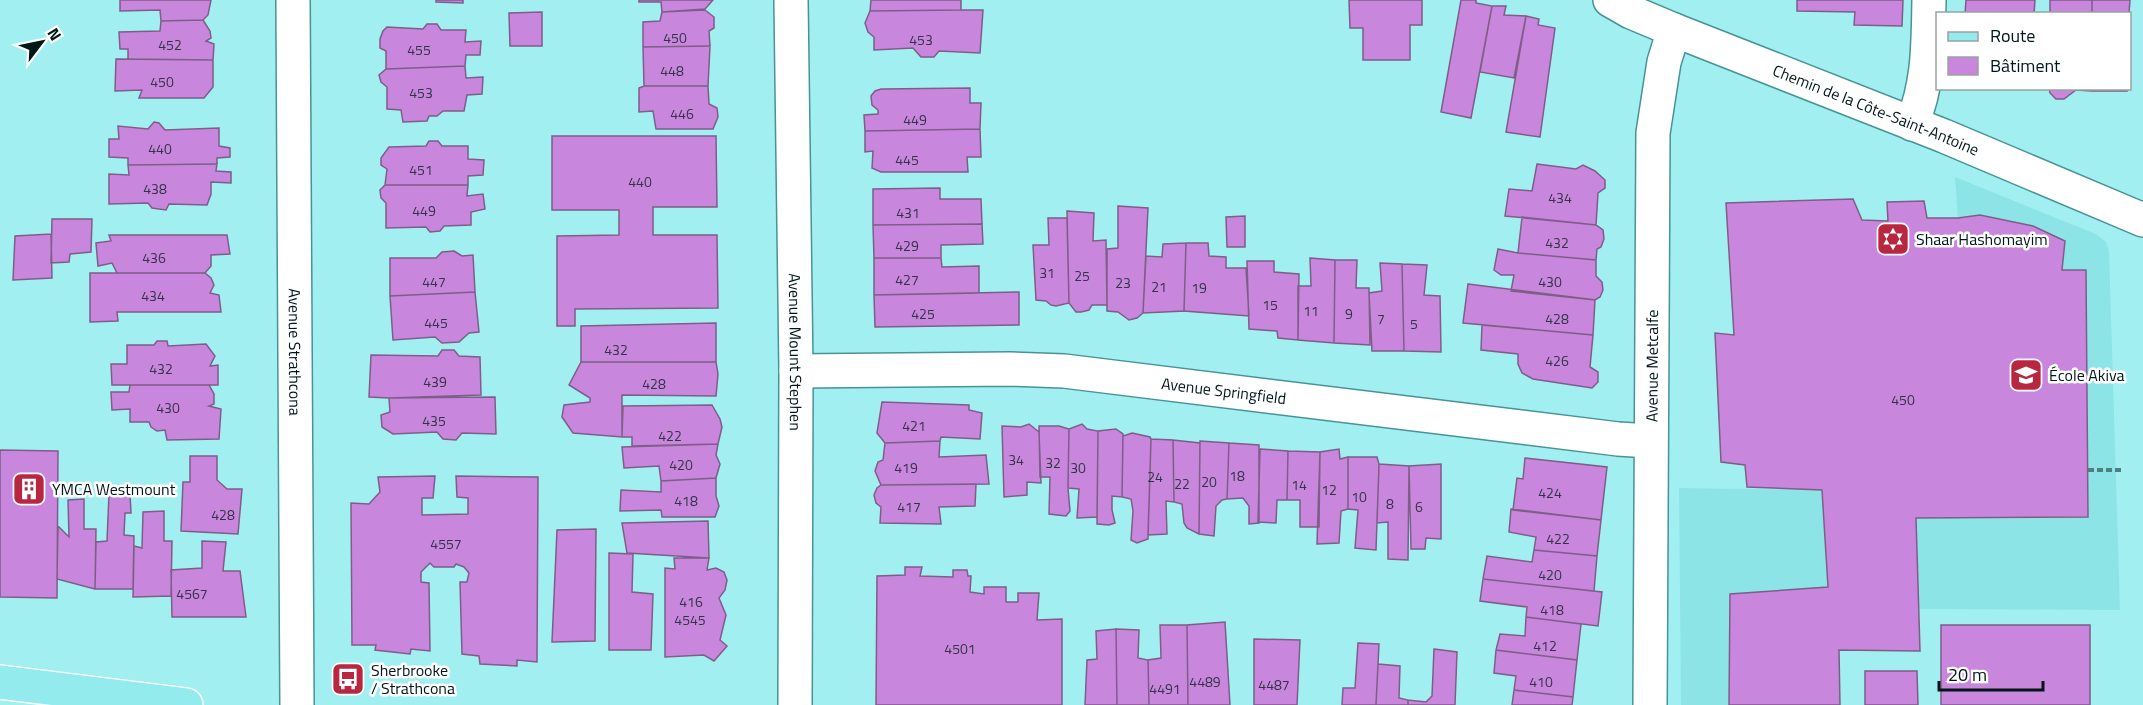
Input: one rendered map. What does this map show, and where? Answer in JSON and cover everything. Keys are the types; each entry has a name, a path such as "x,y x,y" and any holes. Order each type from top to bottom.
{"main road":[{"path":"0,682 186,705"}],"street":[{"name":"Avenue Strathcona","path":"293,0 297,705"},
{"name":"Avenue Mount Stephen","path":"791,0 796,371 795,705"},
{"name":"Chemin de la Côte-Saint-Antoine","path":"1611,0 1631,12 1674,30 1911,124 2143,220"},
{"path":"1911,124 1924,92 1929,0"},
{"name":"Avenue Metcalfe","path":"1650,705 1653,132 1664,62 1674,30"},
{"name":"Avenue Springfield","path":"796,371 1010,369 1064,371 1618,440 1650,441"}],"path":[{"path":"2088,470 2123,470"}],"shaded area":[{"name":"École Akiva","path":"1955,177 2096,234 2106,242 2109,251 2120,610 1919,609 1920,651 1839,650 1840,705 1681,705 1679,488 1822,490 1958,219"}],"building":[{"path":"120,0 211,0 208,15 203,20 161,21 160,10 120,11"},
{"path":"436,0 463,0 463,3 436,2"},
{"path":"639,0 713,0 705,9 662,12 661,2 639,2"},
{"path":"871,0 961,0 961,10 870,11"},
{"path":"1349,0 1422,0 1422,25 1410,25 1410,60 1363,60 1363,28 1350,28"},
{"path":"1461,0 1476,0 1476,3 1492,6 1471,118 1441,112"},
{"path":"1797,0 1903,0 1902,26 1854,25 1855,12 1797,11"},
{"path":"1966,0 2035,0 2034,12 1965,12"},
{"path":"2050,0 2092,0 2092,12 2050,12"},
{"path":"2092,0 2130,0 2129,12 2092,12"},
{"path":"1492,6 1506,6 1504,15 1526,16 1514,78 1480,72"},
{"path":"705,10 714,17 714,28 709,31 710,46 643,47 643,22 660,21 662,12"},
{"path":"983,10 980,53 939,51 934,57 921,57 913,48 874,50 874,37 868,32 865,23 870,11"},
{"path":"542,12 542,46 510,46 509,13"},
{"path":"1526,16 1539,19 1538,25 1555,28 1540,137 1506,132"},
{"path":"203,20 210,31 211,38 206,41 214,44 213,60 128,59 128,49 120,49 119,32 160,31 161,21"},
{"path":"427,24 437,24 441,30 466,30 465,42 481,41 480,55 466,55 465,66 386,69 386,51 380,48 383,31 387,27 423,29"},
{"path":"710,46 708,86 644,86 643,47"},
{"path":"116,59 213,60 213,87 204,98 139,98 142,90 115,91"},
{"path":"465,66 466,78 483,77 482,94 467,95 464,111 443,111 437,116 429,116 427,121 403,122 401,110 387,109 387,87 381,82 379,75 386,69"},
{"path":"644,86 708,86 709,104 717,108 718,117 713,129 656,129 653,111 639,112 639,88"},
{"path":"970,88 970,103 981,103 980,129 865,131 864,115 878,114 878,110 872,105 871,96 875,91 881,89"},
{"path":"2049,90 2076,90 2064,99 2056,99"},
{"path":"2091,90 2127,90 2127,91"},
{"path":"154,122 159,123 165,130 219,128 219,146 230,148 230,157 217,158 217,164 128,165 128,158 109,157 109,139 119,139 118,126 148,129"},
{"path":"980,129 981,157 967,157 968,172 881,172 872,168 873,151 865,152 865,131"},
{"path":"552,136 716,136 717,207 653,207 653,235 717,235 718,308 575,309 575,326 557,326 557,236 619,235 619,210 552,210"},
{"path":"429,141 438,141 442,146 468,146 468,159 484,160 483,175 468,176 468,185 385,185 387,169 381,165 381,158 389,147 426,146"},
{"path":"217,164 216,171 231,172 231,183 211,182 211,194 207,205 169,204 166,210 152,208 148,203 109,204 109,174 129,175 128,165"},
{"path":"1537,164 1576,169 1583,165 1595,171 1605,180 1605,188 1598,193 1596,225 1505,216 1509,189 1532,191"},
{"path":"385,185 468,185 467,196 483,194 485,209 471,212 471,225 444,226 440,231 430,232 426,227 386,228 386,203 381,198 380,190"},
{"path":"940,188 940,199 981,199 982,224 873,225 873,189"},
{"path":"1853,199 1862,220 1888,221 1887,202 1924,201 1927,218 1980,215 2033,226 2065,241 2062,270 2086,270 2088,517 1916,518 1920,651 1839,650 1840,705 1729,705 1730,594 1828,587 1822,490 1747,487 1745,465 1721,462 1715,333 1734,335 1726,203"},
{"path":"1118,206 1148,208 1143,313 1129,320 1118,312 1107,311 1107,249 1118,248"},
{"path":"1067,211 1094,213 1093,241 1106,240 1107,305 1092,305 1089,310 1076,312 1069,303"},
{"path":"1245,216 1245,247 1227,247 1226,217"},
{"path":"1522,217 1596,225 1603,230 1604,239 1601,247 1597,249 1596,260 1518,253"},
{"path":"1048,218 1067,218 1069,303 1056,306 1046,301 1036,300 1033,245 1049,245"},
{"path":"52,219 92,219 91,252 70,254 69,262 51,263"},
{"path":"982,224 983,244 941,245 941,258 874,258 873,225"},
{"path":"51,234 52,278 13,280 15,236"},
{"path":"109,235 227,235 230,254 211,255 211,266 205,273 117,273 112,263 98,266 96,243 111,241"},
{"path":"1186,243 1208,243 1209,256 1226,257 1226,268 1246,268 1249,316 1184,311"},
{"path":"1186,243 1184,311 1143,313 1146,256 1162,257 1163,244"},
{"path":"1498,249 1596,260 1596,276 1602,282 1603,290 1600,297 1595,300 1511,291 1514,275 1501,275 1494,270"},
{"path":"454,251 462,256 473,255 475,292 390,296 390,258 436,258 442,252"},
{"path":"874,258 941,258 942,267 979,266 979,293 874,295"},
{"path":"1310,258 1335,260 1334,343 1298,340 1298,286 1311,286"},
{"path":"1335,260 1357,260 1356,288 1369,288 1370,345 1334,343"},
{"path":"1247,261 1274,261 1274,272 1299,274 1298,340 1278,338 1277,331 1249,329"},
{"path":"1380,263 1402,264 1404,351 1372,351 1369,293 1382,291"},
{"path":"1402,264 1427,265 1424,295 1440,296 1441,352 1404,351"},
{"path":"90,273 205,273 214,285 210,293 219,295 221,312 117,312 118,321 90,322"},
{"path":"1468,284 1595,300 1593,335 1463,323"},
{"path":"475,292 479,332 469,333 459,342 442,343 435,337 393,340 390,296"},
{"path":"1019,292 1019,325 875,327 874,295"},
{"path":"716,323 716,362 581,362 581,326"},
{"path":"1482,325 1593,335 1590,367 1598,372 1598,382 1592,388 1533,379 1522,373 1518,364 1518,354 1481,350"},
{"path":"157,341 167,341 168,346 206,344 215,356 210,366 218,365 218,385 112,385 111,364 127,364 127,345 154,345"},
{"path":"442,350 454,350 459,356 480,357 481,395 369,397 371,355 438,356"},
{"path":"581,362 716,362 718,374 716,396 622,395 622,437 573,433 562,417 564,405 590,402 590,398 569,385"},
{"path":"130,385 209,385 214,394 214,404 209,406 221,409 219,439 167,440 165,430 157,431 151,427 149,422 130,422 130,409 112,410 111,392 129,392"},
{"path":"495,397 496,434 462,433 456,440 443,439 437,432 393,434 382,427 381,415 390,412 389,398"},
{"path":"882,402 969,405 969,410 982,413 980,439 941,437 940,441 885,443 877,433"},
{"path":"712,405 722,427 718,444 632,446 632,437 622,437 623,406"},
{"path":"1029,424 1039,432 1041,483 1027,482 1027,495 1004,497 1002,426 1021,427"},
{"path":"1082,424 1087,429 1098,431 1097,517 1077,518 1079,489 1068,488 1069,429"},
{"path":"1039,426 1059,426 1069,429 1070,511 1066,516 1049,514 1050,477 1040,477"},
{"path":"1116,429 1123,434 1122,497 1112,496 1115,523 1097,524 1098,431"},
{"path":"1132,433 1151,439 1148,539 1137,543 1131,540 1133,511 1131,499 1122,497 1123,436"},
{"path":"1151,439 1173,440 1174,502 1166,501 1167,534 1148,535"},
{"path":"1173,440 1200,443 1199,534 1187,528 1184,523 1182,504 1174,502"},
{"path":"940,441 939,457 986,455 989,484 881,485 875,471 878,462 883,460 885,443"},
{"path":"1200,441 1229,443 1227,499 1222,500 1216,506 1214,536 1199,534"},
{"path":"1229,443 1259,445 1259,523 1249,524 1249,506 1243,498 1227,499"},
{"path":"718,444 716,455 720,464 716,478 661,481 659,466 624,468 622,447"},
{"path":"1260,449 1288,451 1287,500 1277,500 1276,523 1258,522"},
{"path":"1339,449 1340,459 1348,457 1348,509 1341,511 1339,543 1317,544 1320,452"},
{"name":"YMCA Westmount","path":"0,450 58,451 57,598 0,597"},
{"path":"1288,451 1320,452 1319,527 1300,527 1300,500 1287,500"},
{"path":"190,456 217,456 217,480 227,489 242,489 238,534 181,531 183,482 190,482"},
{"path":"1348,457 1377,457 1379,464 1376,550 1355,548 1358,510 1348,509"},
{"path":"1525,458 1607,467 1601,520 1513,510 1517,478 1523,479"},
{"path":"1379,464 1409,466 1408,560 1388,559 1388,522 1377,523"},
{"path":"1441,464 1441,539 1426,538 1425,549 1411,549 1409,466"},
{"path":"435,476 433,498 422,498 422,515 468,514 468,498 457,497 456,476 538,477 537,662 517,660 517,666 480,664 479,656 462,654 460,582 467,582 469,573 464,567 456,564 454,567 434,567 430,563 421,572 421,582 429,583 430,651 411,649 410,654 375,650 376,645 352,645 351,503 369,504 380,492 378,477"},
{"path":"716,478 716,496 719,506 715,517 662,517 661,510 620,511 621,490 661,492 661,481"},
{"path":"976,484 975,506 939,507 941,524 880,523 881,507 876,503 874,495 881,485"},
{"path":"109,494 130,494 131,513 125,513 124,535 134,536 133,589 95,589 96,542 107,541"},
{"path":"84,499 84,529 96,529 95,589 57,579 58,526 69,537 68,500"},
{"path":"1511,509 1601,520 1597,556 1534,550 1536,537 1509,532"},
{"path":"164,511 164,541 172,541 171,596 133,597 134,546 142,548 143,512"},
{"path":"708,521 709,558 627,553 622,523"},
{"path":"596,529 595,641 552,642 557,530"},
{"path":"202,541 226,542 223,571 240,571 246,617 172,617 171,570 202,568"},
{"path":"1534,550 1597,556 1594,591 1483,579 1487,556 1532,562"},
{"path":"609,553 633,554 632,592 653,594 651,650 609,650"},
{"path":"674,558 709,558 707,570 716,568 724,572 727,580 725,590 719,598 726,615 720,640 727,646 714,661 704,655 665,657 665,568 675,569"},
{"path":"905,567 922,567 920,576 953,577 953,570 967,570 968,576 971,576 970,592 984,594 984,587 1006,587 1006,602 1018,602 1018,593 1039,593 1037,620 1062,619 1062,705 876,705 877,576 905,575"},
{"path":"1483,579 1602,592 1598,626 1526,617 1527,607 1480,601"},
{"path":"1526,617 1581,624 1577,660 1496,650 1500,634 1525,636"},
{"path":"1225,622 1230,705 1188,705 1187,625"},
{"path":"1160,625 1187,625 1188,705 1149,705 1148,660 1161,658"},
{"path":"1941,625 2090,625 2090,705 1941,705"},
{"path":"1116,629 1117,705 1085,705 1087,660 1097,659 1096,631"},
{"path":"1116,629 1139,630 1138,658 1148,660 1149,705 1117,705"},
{"path":"1254,639 1300,640 1297,705 1254,705"},
{"path":"1358,643 1379,644 1376,705 1342,705 1343,688 1355,688"},
{"path":"1434,649 1457,652 1455,705 1408,705 1408,700 1426,702 1432,696"},
{"path":"1496,650 1577,660 1573,697 1514,690 1516,676 1494,673"},
{"path":"1378,664 1400,666 1399,698 1408,700 1408,705 1376,705"},
{"path":"1865,671 1917,671 1918,705 1865,705"},
{"path":"1514,690 1573,697 1572,705 1512,705"}],"place":[{"name":"Shaar Hashomayim","path":"1893,239"},
{"name":"École Akiva","path":"2026,375"},
{"name":"YMCA Westmount","path":"29,489"},
{"name":"Sherbrooke / Strathcona","path":"348,679"}]}
